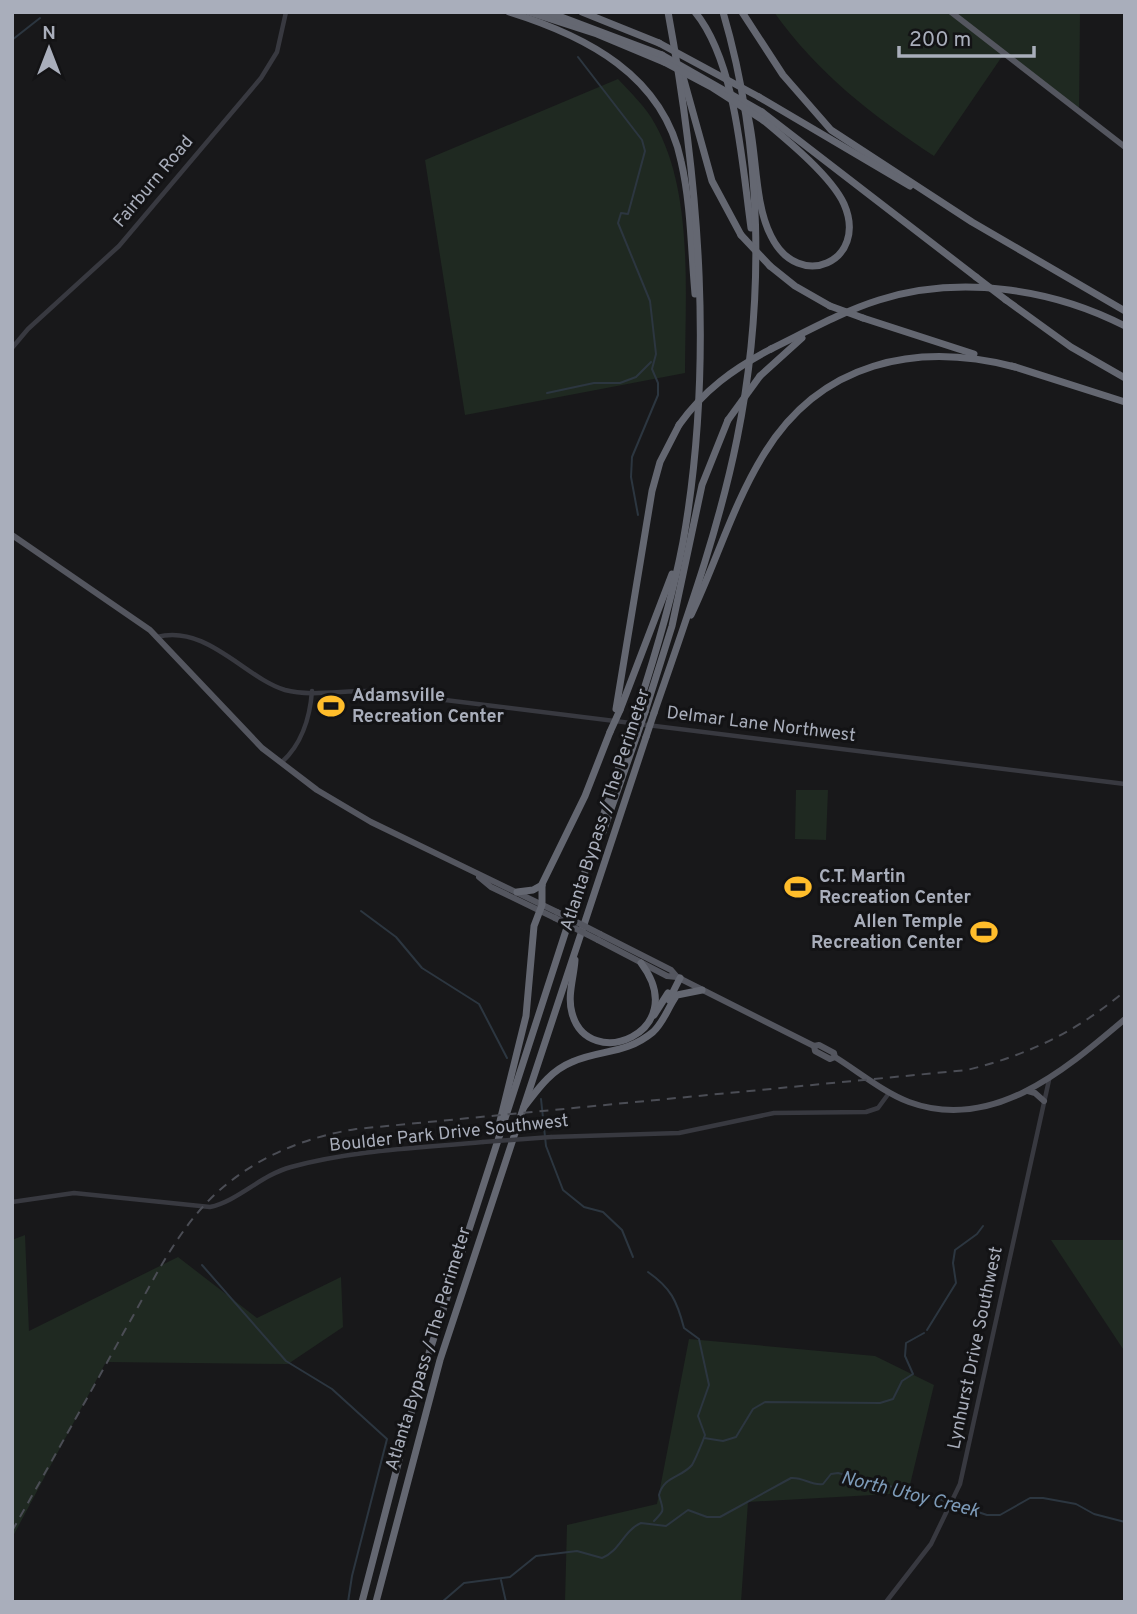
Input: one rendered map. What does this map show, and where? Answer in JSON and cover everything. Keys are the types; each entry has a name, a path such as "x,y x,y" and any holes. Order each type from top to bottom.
{"highway":[{"path":"509,12 561,30 606,52 642,84 663,114 677,145 685,185 699,347"},
{"path":"529,12 663,59"},
{"path":"548,12 663,59 762,116 1071,347 1125,378"},
{"path":"582,12 659,43 759,97 1125,311"},
{"name":"Atlanta Bypass / The Perimeter","path":"362,1601 418,1387 575,904 641,712 666,620 682,544 693,470 699,347 695,199 679,66 668,12"},
{"path":"695,12 714,43 726,75 755,257"},
{"name":"Atlanta Bypass / The Perimeter","path":"376,1601 440,1360 679,641 717,521 737,438 751,341 755,257 752,186 739,82 723,12"},
{"path":"742,12 783,75 831,130 972,222"},
{"path":"679,66 687,82 712,181 741,235 770,266 795,286 830,306 1125,402"},
{"path":"739,82 752,131 765,219 772,239 785,256 797,264 814,267 827,264 840,253 848,238 849,224 843,204 827,181 762,116"},
{"path":"618,709 652,491 660,461 679,425 696,403 722,378 771,349 826,322 863,306 902,294 977,288 1057,299 1125,326"},
{"path":"641,712 681,589 702,485 728,420 760,376 800,339 826,322"},
{"path":"679,641 764,454 790,419 814,398 864,369 909,357 952,355 1015,367"},
{"path":"492,1156 526,1016 534,926 540,908 542,884 585,796 682,544"},
{"path":"517,892 533,890 542,884"},
{"path":"576,949 570,1005 573,1018 581,1030 598,1040 619,1042 637,1035 653,1017 678,977"},
{"path":"641,963 654,989 653,1017"},
{"path":"643,1038 658,1019 678,977"},
{"path":"522,1110 547,1079 563,1066 582,1058 622,1050 656,1029 677,995 702,990"}],"main road":[{"path":"951,12 1125,147"},
{"path":"12,535 157,636 243,729 281,763 354,813 478,876 517,892 540,908"},
{"path":"478,876 491,887 671,970 702,990 814,1046 834,1052 835,1057 890,1092 925,1107 962,1110 996,1103 1026,1091 1049,1080 1125,1019"},
{"path":"599,937 641,963 667,976 678,977"},
{"path":"1026,1091 1035,1093 1044,1101"}],"street":[{"name":"Fairburn Road","path":"12,348 27,329 118,247 261,78 277,51 286,12"},
{"name":"Delmar Lane Northwest","path":"157,636 173,634 200,642 223,652 282,689 372,691 1125,784"},
{"path":"281,763 295,750 301,738 312,691"},
{"name":"Lynhurst Drive Southwest","path":"886,1602 931,1544 960,1484 1049,1080"},
{"name":"Boulder Park Drive Southwest","path":"12,1202 74,1193 210,1207 226,1201 268,1174 292,1167 388,1151 483,1142 679,1133 774,1113 866,1112 878,1108 890,1092"}],"shaded area":[{"path":"774,12 1080,12 1079,113 1003,55 934,156 868,109 827,74"},
{"path":"618,79 643,106 655,124 676,181 685,246 685,373 465,415 425,160"},
{"path":"796,790 828,790 826,840 795,839"},
{"path":"25,1235 29,1331 178,1257 257,1318 341,1277 343,1327 288,1364 106,1362 12,1538 12,1240"},
{"path":"1051,1240 1125,1240 1125,1352"},
{"path":"689,1339 875,1356 934,1385 908,1493 748,1502 741,1602 565,1602 567,1525 657,1504"}],"waterway":[{"path":"12,40 40,18"},
{"path":"578,57 642,140 645,151 628,214 621,213 618,223 650,301 656,354 652,369 658,383 658,395 632,457 631,477 638,515"},
{"path":"547,393 594,383 620,383 636,377 651,362"},
{"path":"361,911 396,937 422,968 479,1004 507,1058"},
{"path":"541,1099 546,1146 563,1190 584,1207 603,1212 622,1230 633,1257"},
{"path":"927,1330 956,1283 953,1263 955,1250 977,1234 983,1226"},
{"path":"202,1265 286,1361 332,1389 387,1439 352,1576 348,1602"},
{"path":"648,1272 672,1296 684,1328 699,1339 709,1385 698,1416 705,1435 703,1442 692,1465 661,1489 659,1495 662,1510 654,1521"},
{"path":"704,1438 723,1441 736,1437 753,1409 765,1402 880,1403 893,1399 902,1381 913,1374 905,1356 906,1343 924,1333"},
{"name":"North Utoy Creek","path":"442,1602 464,1583 510,1577 536,1556 577,1551 602,1558 613,1551 630,1531 641,1523 666,1526 688,1510 707,1517 720,1517 791,1478 823,1484 831,1474 838,1473 936,1498 987,1515 1000,1515 1030,1498 1043,1498 1076,1504 1094,1514 1125,1522"},
{"path":"501,1580 506,1602"}],"railway":[{"path":"12,1531 179,1237 221,1189 267,1158 319,1137 356,1129 967,1070 1011,1057 1050,1040 1088,1019 1125,991"}],"place":[{"name":"Adamsville Recreation Center","path":"331,706"},
{"name":"C.T. Martin Recreation Center","path":"798,887"},
{"name":"Allen Temple Recreation Center","path":"984,932"}]}
